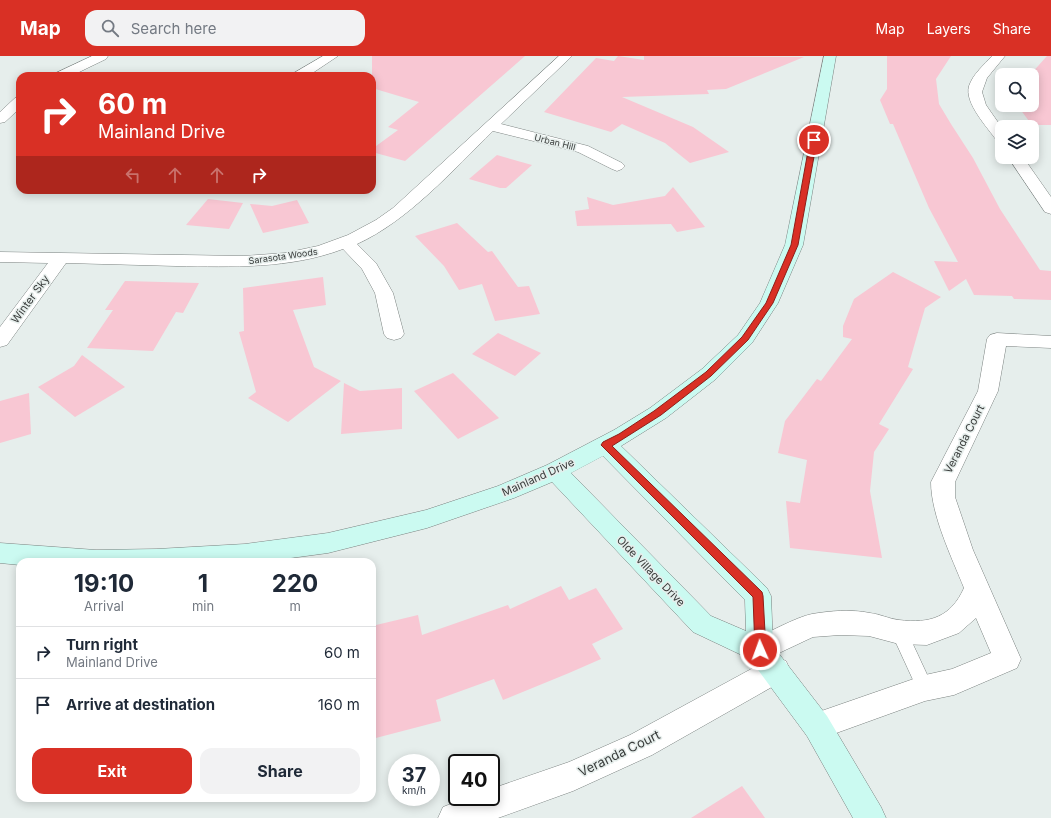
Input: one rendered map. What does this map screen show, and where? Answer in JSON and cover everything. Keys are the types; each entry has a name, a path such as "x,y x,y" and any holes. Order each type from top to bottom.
{"main road":[{"name":"Mainland Drive","path":"175,558 245,554 328,543 427,519 506,492 555,471 622,436 658,413 708,374 745,339 769,303 794,245 830,56"},
{"path":"606,445 758,596 768,660"},
{"name":"Olde Village Drive","path":"555,471 702,624 768,660 817,726 870,818"},
{"name":"Mainland Drive","path":"0,553 69,558"}],"street":[{"path":"70,72 102,56"},
{"path":"306,72 332,56"},
{"name":"Sarasota Woods","path":"0,257 235,262 285,257 323,250 346,242 377,227 399,211 566,56"},
{"path":"995,128 980,108 974,94 975,86 980,77 999,56"},
{"path":"0,119 16,105"},
{"name":"Urban Hill","path":"490,126 583,149 618,166"},
{"path":"1020,164 1051,209"},
{"path":"346,242 370,267 384,293 394,334"},
{"name":"Winter Sky","path":"0,341 61,258"},
{"name":"Veranda Court","path":"817,726 925,688 954,682 1007,659 961,550 943,497 943,482 988,391 997,340 1051,342"},
{"name":"Veranda Court","path":"454,818 573,776 641,745 768,660 810,626 840,623 869,624 899,632 927,633 950,625 968,609 977,589"}],"lane":[{"path":"899,632 925,688"}],"building":[{"path":"372,56 525,56 405,161 376,153 376,146 398,130 388,127 419,102 376,89 376,72 372,72"},
{"path":"618,56 644,60 644,56 804,57 726,89 707,90 709,94 622,97 693,127 729,152 690,163 665,143 622,124 611,132 544,112 596,58 614,61"},
{"path":"887,56 951,56 936,79 939,104 973,158 1000,209 1040,270 1051,271 1051,300 1014,299 1012,296 974,295 966,279 949,291 934,261 958,262 929,208 893,124 890,124 880,100 887,89"},
{"path":"1047,56 1051,56 1051,125 1039,125 1039,120 1028,120 1022,112 1039,112 1039,68 1036,68"},
{"path":"497,155 532,165 506,188 500,188 469,179"},
{"path":"673,187 705,227 677,232 671,224 577,226 575,211 589,209 587,197 613,205 665,196"},
{"path":"208,199 243,203 229,229 186,225"},
{"path":"297,200 309,223 263,233 250,204 272,206"},
{"path":"457,223 488,252 492,251 518,287 529,286 540,314 495,321 482,284 459,290 444,266 415,236"},
{"path":"893,272 941,297 925,308 908,367 913,369 879,424 889,429 874,452 870,491 882,558 790,548 786,501 800,503 807,460 778,453 785,421 817,379 821,381 852,339 843,337 843,326 854,299"},
{"path":"323,277 326,305 293,310 314,367 341,381 288,422 248,398 256,392 239,332 244,331 243,288"},
{"path":"125,281 199,283 183,313 176,312 153,351 87,348 113,310 105,310"},
{"path":"498,333 541,353 515,376 472,354"},
{"path":"82,355 125,387 75,417 38,387 74,366"},
{"path":"453,373 499,418 458,439 414,391"},
{"path":"344,383 360,391 402,388 402,429 341,434"},
{"path":"29,393 31,434 0,443 0,401"},
{"path":"561,586 569,600 596,588 623,629 592,644 601,659 503,700 494,679 436,700 441,721 376,738 376,625 418,615 422,635 508,605 510,609"},
{"path":"742,786 765,818 691,818"}],"route":[{"path":"760,650 758,596 606,445 658,413 708,374 745,339 769,303 794,245 814,140"}]}
